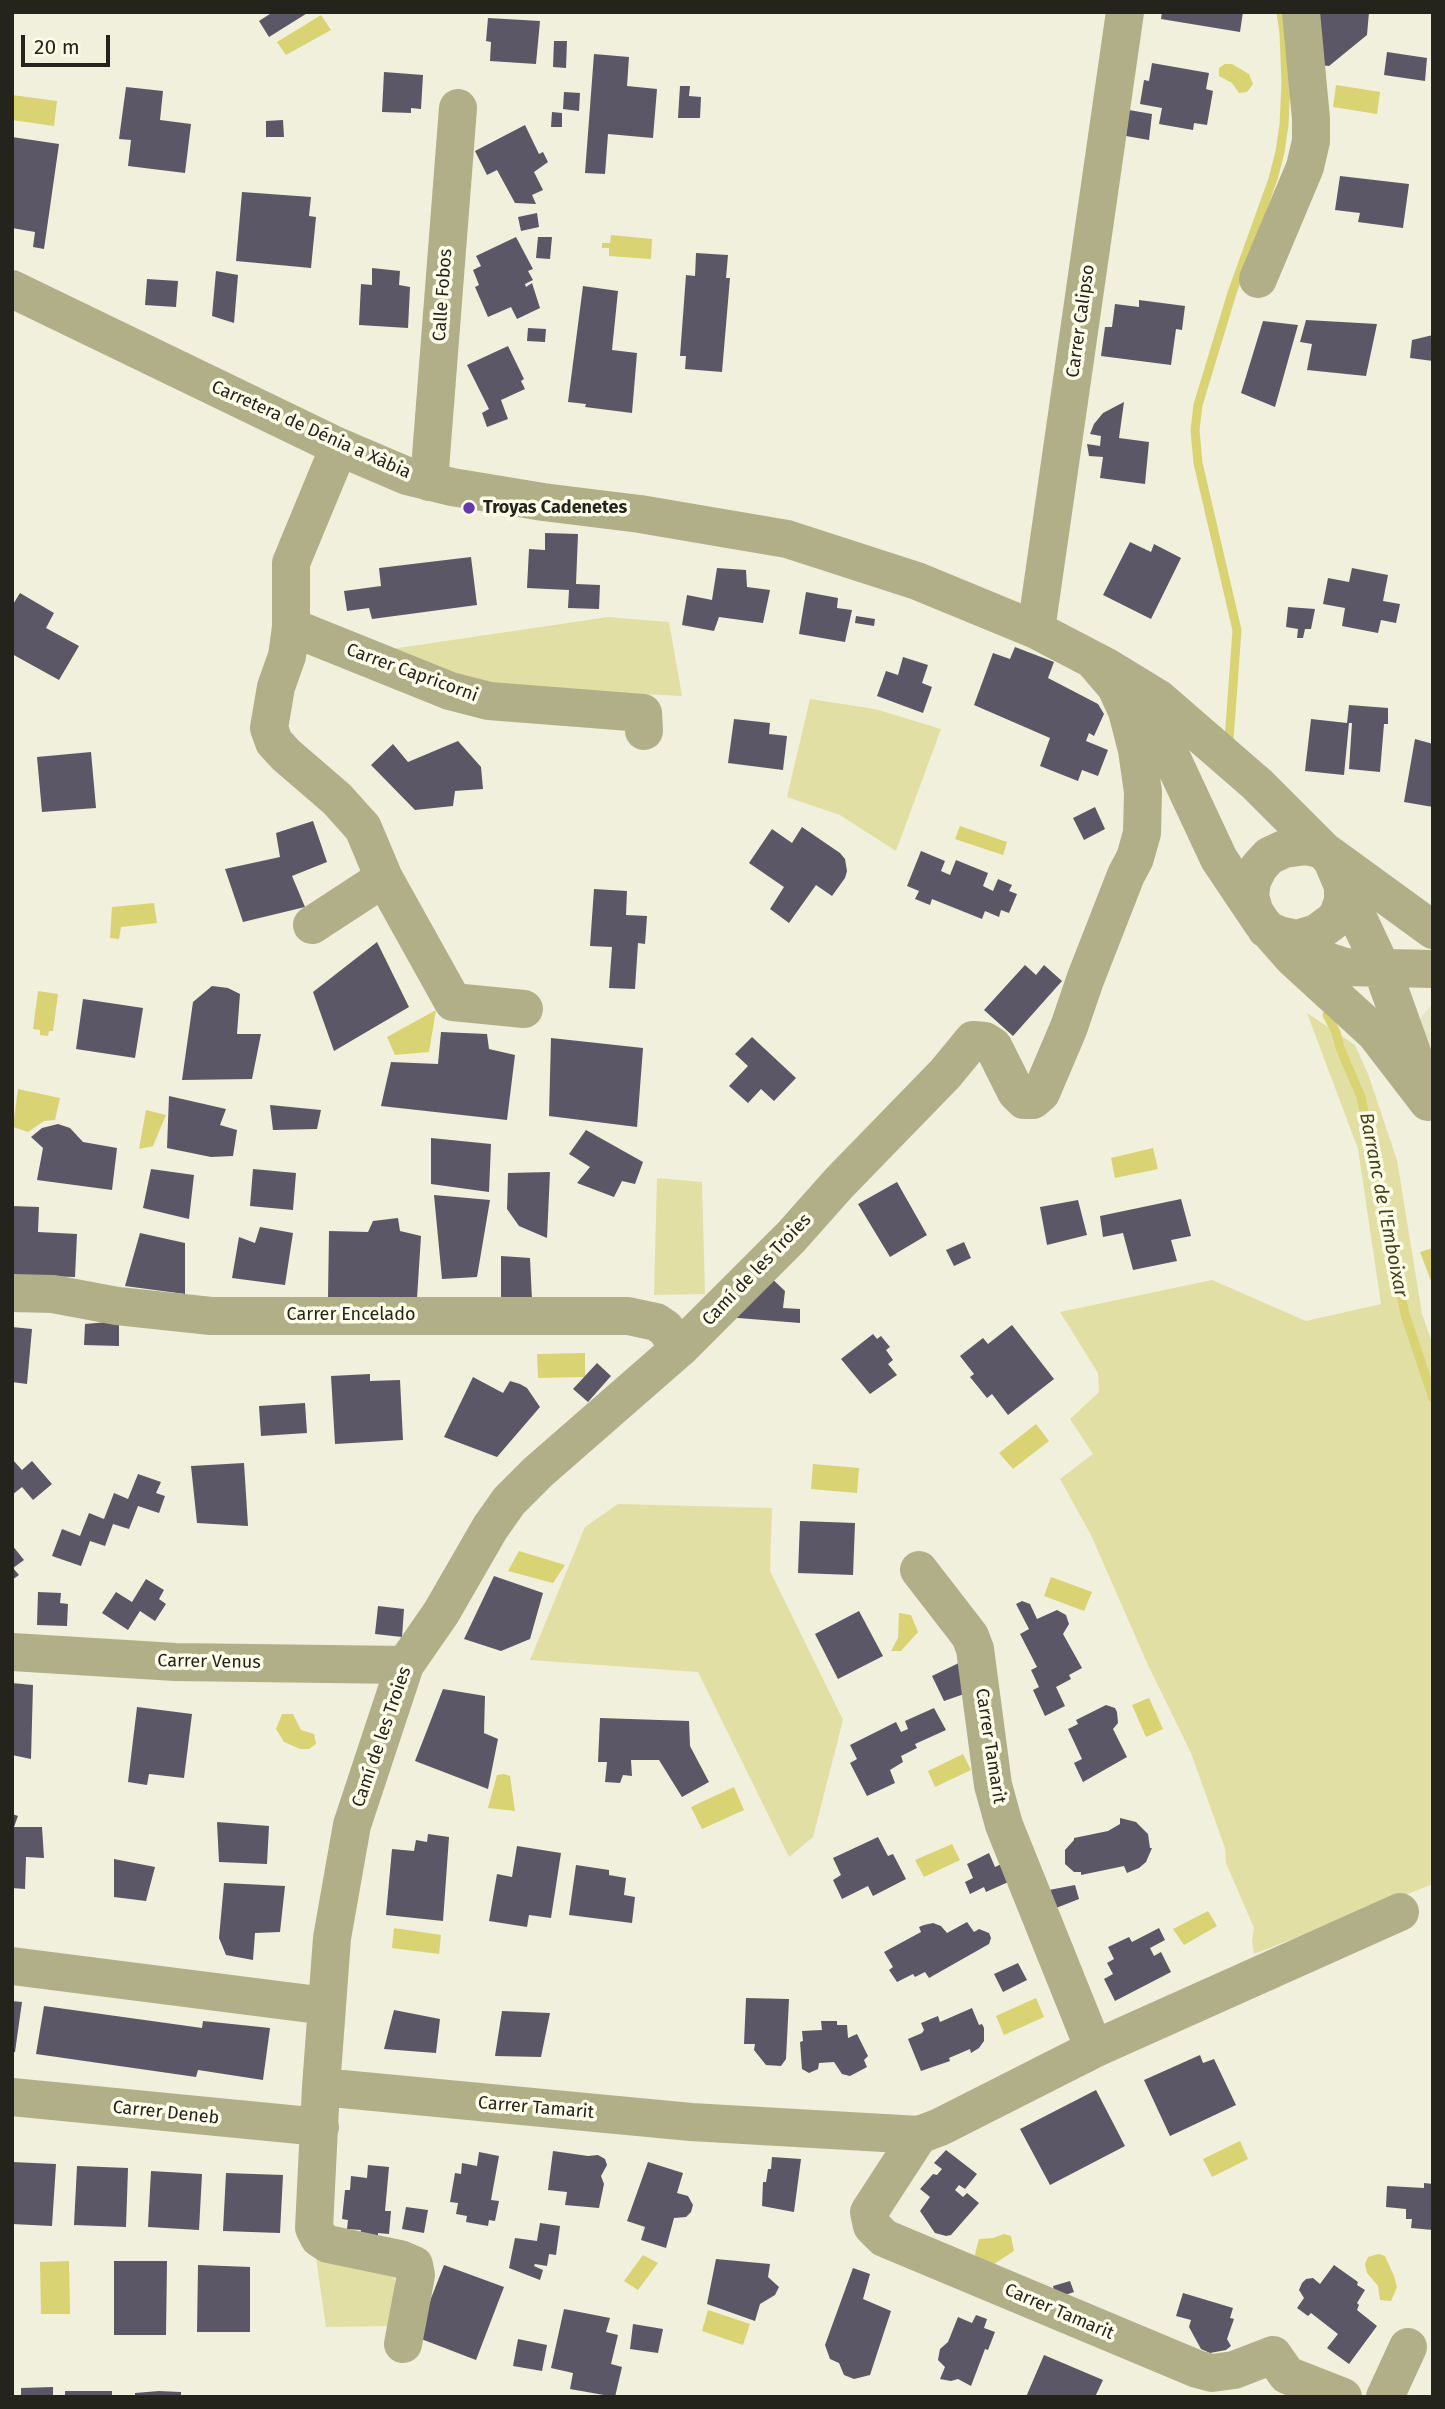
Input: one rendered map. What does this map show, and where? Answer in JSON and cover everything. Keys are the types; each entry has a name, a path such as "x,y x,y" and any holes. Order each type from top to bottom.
{"street":[{"name":"Carrer Calipso","path":"1036,630 1125,12"},
{"path":"1258,279 1305,167 1311,141 1301,12"},
{"name":"Calle Fobos","path":"429,482 457,108"},
{"name":"Carretera de Dénia a Xàbia","path":"12,289 383,467 429,482 543,502 640,513 787,539 917,581 1036,630 1159,699 1257,784 1323,850"},
{"path":"339,447 290,563 291,627 288,656 276,687 269,729 274,742 286,755 337,799 363,828 384,878 453,1002 524,1009"},
{"name":"Carrer Capricorni","path":"291,627 450,691 489,701 643,713 644,732"},
{"name":"Carretera de Dénia a Xàbia","path":"1099,663 1142,708 1157,732 1219,859 1277,934 1375,1033 1430,1107"},
{"name":"Camí de les Troies","path":"403,2344 416,2275 414,2265 400,2259 328,2244 319,2238 314,2228 332,1938 352,1825 405,1665 441,1613 490,1528 509,1501 538,1472 680,1348 791,1237 855,1166 945,1074 973,1040 985,1041 993,1046 1016,1092 1024,1100 1033,1100 1041,1093 1135,858 1142,833 1143,792 1137,750 1127,711 1116,687 1099,663"},
{"path":"1433,930 1323,850 1307,846 1284,849 1269,856 1252,881 1250,896 1277,934 1321,959 1353,968 1433,969"},
{"path":"1277,934 1325,929 1338,915 1343,901 1343,886 1332,860 1323,850"},
{"path":"312,925 384,878"},
{"name":"Carretera de Dénia a Xàbia","path":"1343,886 1382,969 1413,1051 1430,1107"},
{"name":"Carrer Encelado","path":"12,1293 53,1294 117,1306 211,1316 628,1316 656,1322 665,1328 680,1348"},
{"name":"Carrer Tamarit","path":"919,1570 970,1636 975,1649 993,1785 1004,1825 1094,2049"},
{"name":"Carrer Venus","path":"12,1652 175,1662 405,1665"},
{"name":"Carrer Tamarit","path":"321,2087 691,2122 919,2135 1094,2049 1400,1912"},
{"path":"12,1966 326,2006"},
{"name":"Carrer Deneb","path":"12,2097 320,2127"},
{"name":"Carrer Tamarit","path":"919,2135 869,2212 872,2226 884,2238 1197,2369 1212,2373 1234,2370 1273,2355 1287,2375 1343,2397"},
{"path":"1385,2397 1408,2347"}],"shaded area":[{"path":"321,15 331,30 286,55 277,42"},
{"path":"1232,64 1249,74 1253,84 1247,92 1239,93 1232,83 1219,76 1219,68"},
{"path":"1336,85 1380,92 1377,114 1333,107"},
{"path":"12,95 57,101 54,126 12,120"},
{"path":"611,235 652,239 651,259 609,256 609,248 602,248 602,243 610,243"},
{"path":"608,617 669,622 682,696 481,686 378,651"},
{"path":"810,699 875,709 941,729 896,851 840,815 787,797"},
{"path":"960,826 1007,842 1003,855 955,839"},
{"path":"154,903 157,923 121,927 119,939 110,938 112,907"},
{"path":"38,991 58,994 53,1031 49,1031 48,1036 40,1035 40,1030 33,1029"},
{"path":"1433,1003 1433,1061 1418,1027 1421,1017"},
{"path":"436,1010 429,1052 395,1055 387,1037"},
{"path":"1307,1013 1355,1045 1368,1074 1397,1160 1422,1314 1433,1345 1433,1884 1254,1954 1254,1928 1226,1863 1225,1848 1191,1753 1148,1665 1091,1535 1060,1479 1093,1454 1070,1419 1099,1392 1098,1373 1060,1312 1212,1280 1306,1321 1381,1304 1358,1149"},
{"path":"18,1089 60,1098 55,1120 44,1121 28,1132 13,1127"},
{"path":"146,1110 166,1115 153,1146 139,1149"},
{"path":"1153,1148 1158,1169 1115,1178 1111,1158"},
{"path":"657,1178 702,1182 705,1294 654,1295"},
{"path":"1433,1248 1433,1286 1420,1252"},
{"path":"585,1353 585,1377 538,1378 537,1354"},
{"path":"1036,1424 1049,1441 1013,1469 999,1453"},
{"path":"813,1464 859,1468 857,1493 811,1489"},
{"path":"618,1504 772,1508 770,1571 843,1720 813,1837 789,1857 698,1672 530,1660 585,1527"},
{"path":"519,1551 565,1565 553,1583 508,1571"},
{"path":"1051,1577 1092,1592 1084,1611 1044,1596"},
{"path":"899,1613 911,1615 918,1632 901,1651 891,1651 898,1638"},
{"path":"1149,1698 1163,1729 1146,1737 1132,1705"},
{"path":"282,1714 293,1714 301,1730 314,1734 316,1744 309,1749 300,1749 284,1742 276,1729"},
{"path":"963,1754 971,1770 935,1787 928,1771"},
{"path":"497,1775 510,1776 515,1811 488,1808"},
{"path":"734,1787 744,1810 702,1829 691,1807"},
{"path":"952,1844 960,1860 924,1877 915,1860"},
{"path":"1208,1911 1217,1926 1184,1945 1173,1929"},
{"path":"394,1928 441,1935 439,1954 392,1948"},
{"path":"1036,1998 1044,2017 1004,2035 996,2016"},
{"path":"1240,2141 1248,2159 1212,2177 1203,2159"},
{"path":"1004,2234 1011,2236 1014,2251 994,2264 976,2260 979,2239"},
{"path":"315,2251 390,2272 395,2280 395,2305 391,2326 326,2327"},
{"path":"1379,2254 1385,2256 1397,2287 1391,2301 1380,2300 1378,2286 1367,2273 1365,2264 1368,2257"},
{"path":"643,2255 658,2263 638,2290 624,2281"},
{"path":"69,2261 70,2314 41,2314 40,2262"},
{"path":"708,2310 750,2324 743,2345 702,2331"}],"building":[{"path":"273,12 309,12 269,37 259,21"},
{"path":"1162,12 1243,12 1240,32 1161,19"},
{"path":"1318,12 1369,12 1367,35 1329,66 1320,65"},
{"path":"488,18 540,21 536,64 490,61 491,42 486,41"},
{"path":"554,41 567,41 566,68 553,67"},
{"path":"1387,52 1427,58 1425,81 1384,75"},
{"path":"594,54 629,57 627,86 657,89 653,138 608,134 605,174 585,173"},
{"path":"1152,63 1209,73 1206,89 1213,91 1207,125 1194,123 1193,130 1159,124 1162,108 1140,104 1144,80 1149,81"},
{"path":"384,72 423,75 421,109 411,108 411,113 382,112"},
{"path":"680,86 690,86 689,96 701,97 700,118 678,118"},
{"path":"126,87 163,91 160,120 191,124 185,173 128,166 131,140 119,139"},
{"path":"564,92 580,93 579,111 563,109"},
{"path":"1129,110 1152,114 1149,140 1126,136"},
{"path":"552,112 562,113 562,127 551,127"},
{"path":"283,120 284,137 266,137 266,121"},
{"path":"525,125 539,154 543,152 548,162 534,172 543,190 532,195 536,204 515,203 497,170 487,175 475,151"},
{"path":"12,137 59,144 44,249 33,247 35,232 12,228"},
{"path":"1340,176 1409,184 1403,228 1358,222 1360,213 1335,210"},
{"path":"242,192 311,197 309,216 316,217 311,268 236,261"},
{"path":"537,213 539,227 521,231 518,217"},
{"path":"516,237 533,269 528,271 533,280 525,284 526,287 532,283 540,308 517,319 511,307 488,317 475,287 479,285 473,270 481,266 476,256"},
{"path":"538,237 552,237 550,259 536,258"},
{"path":"696,253 728,255 726,278 730,278 722,372 685,369 686,356 680,356 686,275 695,276"},
{"path":"372,268 400,271 399,285 410,287 408,328 359,325 361,284 372,285"},
{"path":"216,271 238,275 234,323 212,316"},
{"path":"147,279 178,281 176,307 145,305"},
{"path":"583,286 618,291 612,350 637,353 632,413 568,402"},
{"path":"1139,300 1185,306 1182,330 1176,329 1171,365 1101,356 1105,327 1112,327 1115,304 1139,307"},
{"path":"1306,320 1377,324 1366,376 1307,370 1312,344 1300,342"},
{"path":"1263,321 1298,325 1275,407 1241,393"},
{"path":"528,328 546,329 545,342 527,341"},
{"path":"1433,335 1433,361 1410,358 1412,340"},
{"path":"508,346 524,379 521,381 525,389 501,400 508,419 487,427 482,413 489,409 467,365"},
{"path":"1124,402 1119,438 1149,442 1145,484 1100,478 1103,457 1089,456 1087,444 1100,446 1101,436 1090,434 1094,424 1103,413"},
{"path":"545,533 578,534 576,584 600,585 599,609 568,608 569,590 527,588 529,549 545,550"},
{"path":"1130,542 1151,552 1154,544 1181,558 1151,619 1103,595"},
{"path":"471,557 477,605 372,619 369,608 347,611 344,591 381,586 379,568"},
{"path":"717,568 746,570 747,587 770,590 763,623 719,617 714,631 682,625 687,595 712,600"},
{"path":"1352,568 1388,575 1383,601 1400,604 1396,623 1381,620 1378,633 1342,626 1345,608 1323,604 1328,578 1349,582"},
{"path":"806,592 838,598 837,608 852,610 845,642 799,634"},
{"path":"20,593 54,613 46,628 79,646 59,680 12,654 12,606"},
{"path":"1288,607 1315,609 1311,629 1305,629 1303,638 1297,638 1298,629 1286,627"},
{"path":"856,616 875,619 874,626 855,623"},
{"path":"1015,647 1054,662 1048,678 1098,704 1104,714 1094,736 1089,733 1086,741 1108,750 1098,776 1082,770 1078,781 1040,766 1050,738 974,705 993,653 1010,659"},
{"path":"903,657 928,665 922,683 932,687 923,713 877,696 886,671 898,675"},
{"path":"1349,705 1388,708 1380,772 1349,769 1352,723 1349,723 1344,775 1305,771 1311,719 1347,723"},
{"path":"734,719 770,723 769,734 787,736 783,770 728,763"},
{"path":"1415,739 1433,744 1433,807 1404,802"},
{"path":"458,741 481,767 483,789 455,791 453,806 415,810 371,765 393,744 408,762"},
{"path":"91,752 96,808 42,812 37,757"},
{"path":"1095,807 1105,829 1084,840 1073,818"},
{"path":"313,821 327,862 292,876 305,907 243,922 225,869 280,857 276,833"},
{"path":"802,827 840,853 845,859 847,871 832,896 816,885 789,923 770,909 784,887 749,863 772,829 792,843"},
{"path":"921,851 945,861 941,871 950,875 956,860 988,873 983,886 993,891 998,879 1012,885 1009,891 1017,894 1009,913 1001,910 999,917 985,911 982,919 932,899 930,905 915,899 919,891 907,886"},
{"path":"594,889 627,891 626,915 647,916 645,944 638,943 635,989 609,988 612,947 590,946"},
{"path":"377,942 409,1007 334,1051 313,992"},
{"path":"1025,965 1036,975 1044,965 1062,981 1013,1036 984,1010"},
{"path":"212,986 228,988 240,994 237,1034 261,1034 252,1079 182,1080 193,1002"},
{"path":"83,999 143,1008 135,1058 76,1049"},
{"path":"441,1032 487,1034 489,1049 515,1055 507,1120 381,1106 391,1062 438,1064"},
{"path":"752,1037 796,1078 774,1101 761,1089 748,1103 729,1086 748,1066 735,1054"},
{"path":"551,1038 643,1048 637,1127 549,1116"},
{"path":"169,1096 226,1109 220,1125 237,1130 233,1156 211,1157 167,1148"},
{"path":"270,1105 321,1110 317,1129 273,1130"},
{"path":"58,1124 70,1128 83,1142 117,1148 112,1190 37,1180 43,1148 31,1137 42,1128"},
{"path":"586,1130 643,1162 635,1184 622,1181 614,1197 577,1183 590,1167 569,1154"},
{"path":"431,1138 491,1144 489,1192 431,1184"},
{"path":"151,1169 194,1175 189,1219 143,1208"},
{"path":"253,1169 296,1173 293,1210 250,1206"},
{"path":"550,1172 547,1238 519,1226 507,1209 508,1173"},
{"path":"897,1182 927,1235 890,1257 858,1204"},
{"path":"434,1195 490,1200 477,1277 442,1279"},
{"path":"1181,1199 1191,1236 1171,1240 1177,1261 1133,1270 1123,1233 1103,1237 1100,1216"},
{"path":"1078,1200 1087,1235 1047,1245 1040,1207"},
{"path":"12,1206 39,1207 38,1232 77,1234 75,1277 12,1275"},
{"path":"398,1218 400,1231 421,1236 417,1298 328,1298 329,1231 368,1232 373,1221"},
{"path":"260,1227 293,1233 285,1285 232,1278 239,1237 255,1243"},
{"path":"140,1233 185,1243 185,1294 125,1286"},
{"path":"964,1242 971,1258 954,1266 946,1250"},
{"path":"501,1256 530,1258 532,1300 501,1298"},
{"path":"766,1273 785,1291 783,1308 800,1309 800,1323 726,1317"},
{"path":"119,1321 119,1346 84,1345 85,1324"},
{"path":"1012,1325 1054,1379 1008,1415 992,1394 987,1398 970,1377 974,1374 960,1356 983,1338 988,1344"},
{"path":"12,1327 32,1329 27,1384 12,1382"},
{"path":"873,1334 877,1339 881,1336 890,1347 886,1350 893,1360 888,1364 897,1375 870,1394 841,1359"},
{"path":"597,1363 611,1376 588,1402 573,1389"},
{"path":"370,1374 370,1381 400,1380 403,1440 335,1444 331,1376"},
{"path":"473,1377 503,1393 510,1381 520,1384 527,1388 540,1407 497,1457 444,1437"},
{"path":"305,1403 307,1433 261,1436 259,1406"},
{"path":"12,1459 22,1470 32,1461 52,1484 33,1500 22,1487 12,1495"},
{"path":"244,1463 248,1526 197,1523 191,1466"},
{"path":"138,1474 161,1482 156,1493 165,1496 159,1513 138,1506 129,1529 113,1524 105,1546 90,1541 81,1566 52,1556 62,1529 80,1536 89,1513 104,1519 114,1493 128,1499"},
{"path":"800,1521 855,1523 853,1575 798,1573"},
{"path":"12,1545 24,1560 13,1568 19,1575 12,1580"},
{"path":"494,1576 543,1593 530,1639 501,1651 464,1639"},
{"path":"146,1579 164,1590 159,1599 166,1604 155,1621 140,1611 128,1630 102,1613 116,1592 132,1602"},
{"path":"38,1592 61,1593 60,1603 68,1604 67,1626 37,1625"},
{"path":"1022,1601 1030,1604 1037,1619 1057,1610 1066,1615 1069,1624 1063,1634 1082,1668 1069,1675 1071,1679 1056,1687 1065,1706 1045,1716 1033,1690 1039,1687 1031,1670 1037,1667 1020,1634 1029,1629 1016,1604"},
{"path":"378,1606 404,1609 402,1637 375,1634"},
{"path":"859,1611 883,1656 838,1679 815,1634"},
{"path":"967,1659 970,1692 944,1701 932,1676"},
{"path":"12,1683 33,1685 31,1759 12,1755"},
{"path":"443,1689 485,1696 484,1733 498,1739 488,1789 415,1761"},
{"path":"1106,1705 1115,1708 1117,1712 1118,1723 1113,1729 1127,1757 1083,1782 1074,1763 1082,1759 1068,1729 1078,1724 1076,1720"},
{"path":"137,1707 192,1714 184,1778 149,1774 147,1785 128,1782"},
{"path":"934,1708 946,1730 915,1744 917,1748 901,1756 903,1762 890,1770 895,1783 867,1796 850,1763 857,1759 850,1745 896,1722 901,1732 908,1729 905,1721"},
{"path":"600,1718 689,1721 690,1746 709,1782 682,1797 659,1760 631,1760 632,1776 623,1775 620,1783 605,1782 607,1762 598,1762"},
{"path":"12,1814 18,1816 14,1827 42,1827 44,1858 26,1857 25,1889 12,1888"},
{"path":"1120,1818 1136,1822 1148,1834 1152,1848 1146,1862 1139,1868 1127,1873 1124,1866 1081,1875 1081,1872 1074,1872 1065,1864 1065,1850 1074,1838 1108,1831 1120,1824"},
{"path":"217,1822 269,1826 267,1864 219,1862"},
{"path":"428,1834 449,1837 443,1921 386,1915 392,1849 414,1851 416,1840 427,1842"},
{"path":"878,1837 888,1856 893,1854 906,1879 873,1896 868,1886 842,1899 833,1880 841,1875 833,1858"},
{"path":"517,1846 561,1853 551,1918 529,1915 527,1927 489,1921 497,1874 512,1877"},
{"path":"989,1853 995,1867 1008,1861 1015,1879 986,1892 984,1887 970,1894 965,1882 973,1878 967,1864"},
{"path":"114,1859 155,1867 146,1901 114,1897"},
{"path":"576,1865 609,1870 609,1875 626,1878 624,1895 635,1897 632,1923 569,1915"},
{"path":"224,1883 285,1886 280,1932 255,1933 253,1960 226,1955 219,1938"},
{"path":"1075,1885 1079,1899 1051,1910 1044,1891"},
{"path":"967,1922 974,1932 979,1929 989,1933 989,1944 929,1978 925,1972 915,1977 913,1974 897,1982 889,1970 893,1967 884,1952 921,1932 919,1927 924,1925 933,1923 941,1926 947,1933"},
{"path":"1159,1928 1165,1940 1150,1948 1154,1956 1161,1952 1171,1972 1115,2001 1104,1979 1113,1974 1107,1963 1114,1959 1108,1947 1129,1937 1132,1942"},
{"path":"1018,1963 1027,1980 1003,1992 994,1974"},
{"path":"746,1998 789,1999 786,2059 781,2066 766,2065 754,2050 755,2044 744,2044"},
{"path":"12,2001 22,2002 15,2052 12,2052"},
{"path":"44,2006 202,2028 203,2021 270,2028 263,2080 198,2070 196,2077 36,2054"},
{"path":"972,2008 979,2025 982,2024 984,2028 984,2041 979,2048 971,2053 970,2049 949,2058 950,2061 921,2071 908,2039 922,2033 924,2030 921,2023 938,2016 940,2022"},
{"path":"394,2010 440,2019 436,2053 384,2049"},
{"path":"502,2011 550,2013 541,2057 495,2056"},
{"path":"821,2021 837,2021 837,2025 847,2025 848,2038 857,2034 868,2056 864,2060 867,2067 850,2076 842,2074 834,2062 819,2063 818,2069 809,2073 802,2069 802,2031 822,2030"},
{"path":"1200,2055 1203,2063 1214,2059 1236,2105 1170,2136 1144,2080"},
{"path":"1096,2090 1125,2146 1050,2185 1020,2129"},
{"path":"946,2150 977,2174 965,2189 959,2185 955,2190 963,2197 967,2193 979,2203 951,2235 946,2236 935,2233 920,2211 930,2197 920,2189 933,2174 937,2175 942,2169 934,2163"},
{"path":"553,2151 598,2155 605,2159 607,2165 601,2176 604,2184 599,2208 565,2205 567,2192 548,2190"},
{"path":"479,2152 499,2156 491,2200 499,2201 495,2221 489,2220 488,2226 466,2222 467,2216 456,2214 458,2203 450,2202 455,2173 461,2174 462,2163 477,2166"},
{"path":"772,2157 801,2159 794,2212 762,2206 763,2182 766,2182 768,2169 771,2169"},
{"path":"12,2162 56,2164 52,2226 12,2224"},
{"path":"648,2162 683,2173 677,2193 688,2196 693,2205 686,2217 674,2218 666,2248 641,2240 645,2227 627,2221"},
{"path":"368,2165 389,2167 385,2211 391,2211 389,2234 378,2233 378,2238 360,2237 361,2230 347,2229 348,2220 342,2219 345,2190 350,2190 351,2176 367,2178"},
{"path":"77,2166 128,2168 126,2227 74,2225"},
{"path":"151,2171 202,2174 199,2230 148,2227"},
{"path":"226,2173 283,2175 280,2233 223,2231"},
{"path":"1424,2183 1433,2184 1433,2230 1411,2228 1412,2219 1406,2219 1406,2209 1386,2207 1387,2186 1424,2188"},
{"path":"406,2207 428,2210 424,2233 402,2229"},
{"path":"540,2223 560,2226 556,2255 549,2254 547,2266 534,2266 543,2270 540,2280 509,2268 515,2238 537,2241"},
{"path":"716,2259 770,2264 768,2277 779,2287 775,2295 760,2304 755,2321 707,2304"},
{"path":"114,2261 167,2261 166,2335 114,2335"},
{"path":"198,2265 250,2267 250,2332 197,2332"},
{"path":"444,2265 504,2287 476,2360 416,2337"},
{"path":"1334,2265 1365,2290 1357,2303 1357,2310 1377,2326 1349,2364 1327,2348 1338,2334 1311,2313 1308,2316 1297,2308 1304,2298 1299,2290 1302,2283 1313,2278 1320,2284"},
{"path":"853,2268 870,2274 863,2299 891,2311 870,2375 854,2379 844,2375 839,2363 830,2359 825,2345"},
{"path":"1070,2281 1074,2292 1056,2298 1053,2286"},
{"path":"1183,2293 1233,2308 1230,2318 1234,2319 1227,2339 1231,2346 1226,2350 1210,2353 1201,2349 1189,2327 1191,2320 1176,2316"},
{"path":"564,2309 610,2318 606,2332 618,2335 611,2364 622,2367 615,2397 570,2389 573,2373 551,2368"},
{"path":"976,2315 987,2319 984,2328 995,2332 988,2350 985,2349 971,2386 958,2379 940,2379 945,2367 938,2360 940,2349 948,2342 958,2317 972,2323"},
{"path":"633,2324 663,2329 658,2353 630,2349"},
{"path":"518,2339 547,2345 542,2371 513,2366"},
{"path":"1044,2355 1103,2380 1095,2397 1026,2397"},
{"path":"53,2387 53,2397 21,2397 21,2388"},
{"path":"65,2391 112,2391 112,2397 65,2397"},
{"path":"181,2392 181,2397 135,2397 135,2393"}],"waterway":[{"path":"1229,740 1237,630 1198,463 1195,430 1198,405 1232,293 1280,152 1286,82 1281,12"},
{"name":"Barranc de l'Emboixar","path":"1327,1015 1361,1097 1405,1314 1433,1398"}],"place":[{"name":"Troyas Cadenetes","path":"469,508"}]}
